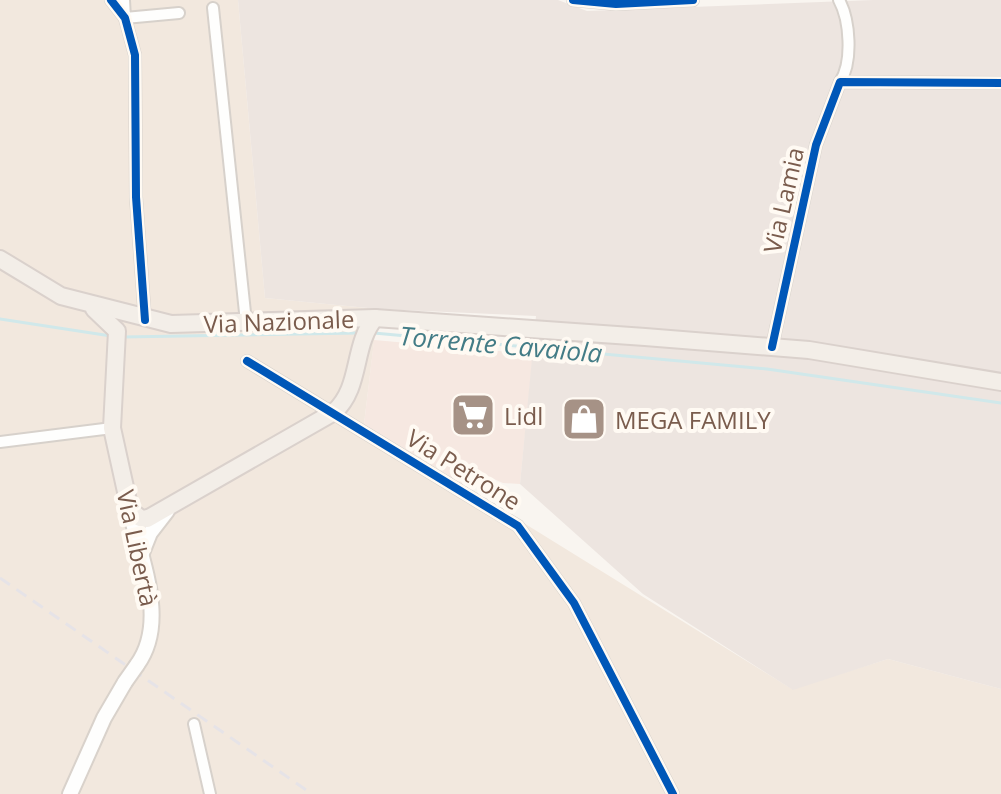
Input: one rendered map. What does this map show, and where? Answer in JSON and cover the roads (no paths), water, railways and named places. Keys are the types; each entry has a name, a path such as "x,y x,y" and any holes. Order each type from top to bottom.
{"main road":[{"name":"Via Nazionale","path":"0,259 61,296 145,320 171,324 375,318 772,347 1001,382"},
{"path":"90,306 116,340 145,320"},
{"path":"130,510 147,519 338,408 353,382 366,329 375,318"},
{"path":"339,319 350,330 358,358"},
{"name":"Via Libertà","path":"70,794 104,718 147,652 152,632 152,610 112,428 116,340"},
{"path":"140,558 150,533 174,503"}],"street":[{"path":"111,0 118,14 125,18 179,13"},
{"path":"124,0 125,18 135,55 136,197 145,320"},
{"path":"577,1 616,4 693,0"},
{"name":"Via Lamia","path":"772,347 816,145 846,72 845,11 839,0"},
{"path":"213,8 246,322"},
{"path":"840,82 1001,83"},
{"name":"Via Petrone","path":"247,361 338,408 518,526 574,603 673,794"},
{"path":"0,442 112,428"},
{"path":"194,724 210,794"}],"waterway":[{"name":"Torrente Cavaiola","path":"0,319 111,336"},
{"name":"Torrente Cavaiola","path":"123,337 359,333"},
{"name":"Torrente Cavaiola","path":"374,333 767,369 1001,403"}],"railway":[{"path":"0,578 312,794"}],"place":[{"name":"Lidl","path":"473,415"},
{"name":"MEGA FAMILY","path":"584,419"}]}
